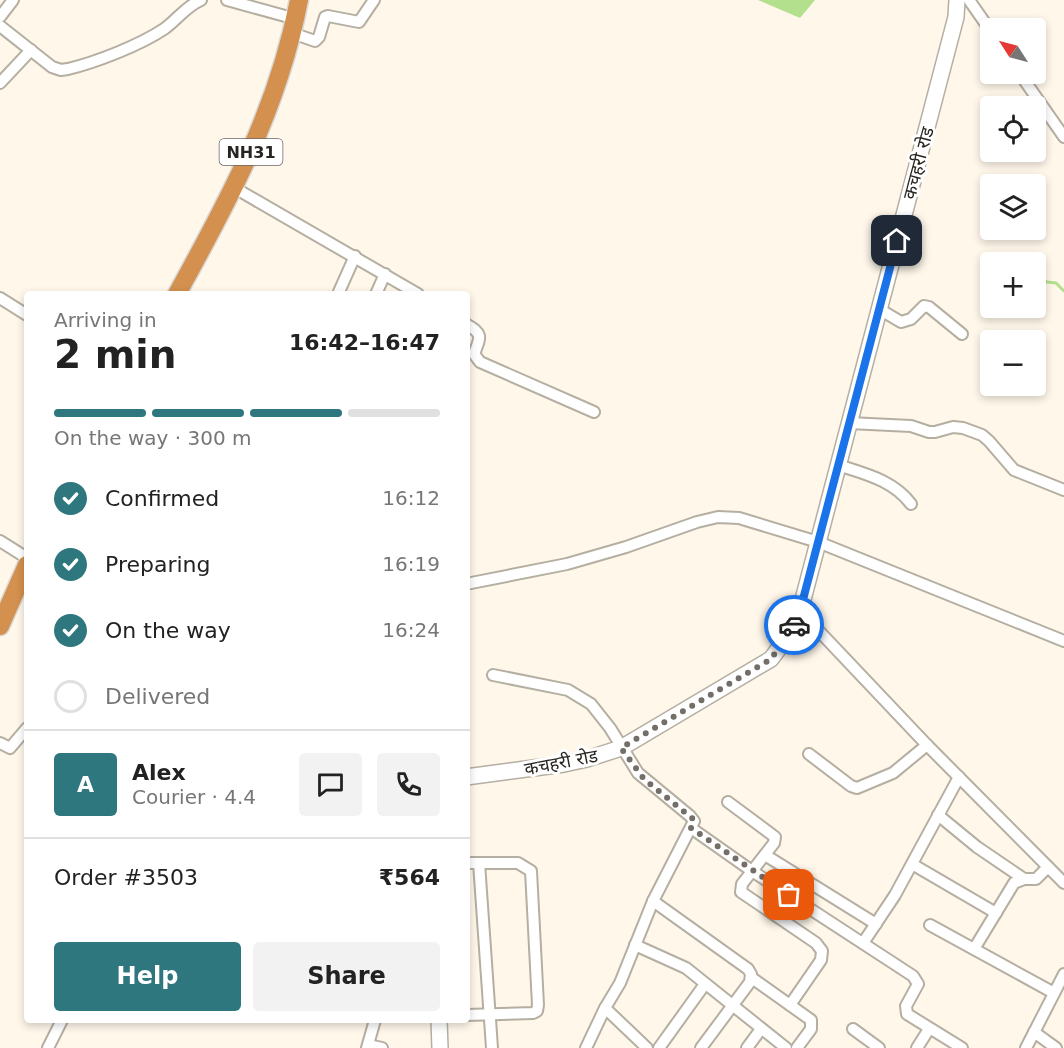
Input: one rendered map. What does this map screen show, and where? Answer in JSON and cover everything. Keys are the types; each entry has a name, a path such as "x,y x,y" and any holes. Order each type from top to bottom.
{"highway":[{"name":"NH31","path":"179,291 256,141 275,93 300,0"},
{"path":"0,626 24,572"}],"main road":[{"name":"कचहरी रोड","path":"470,776 564,764 596,757 621,748 771,659 791,632 800,611 953,27 957,0"},
{"path":"439,1023 440,1048"}],"street":[{"path":"0,17 13,0"},
{"path":"0,26 52,67 60,70 78,67 152,36 166,28 201,0"},
{"path":"227,0 294,26 315,41 319,37 325,17 328,15 359,22 374,0"},
{"path":"969,0 982,18"},
{"path":"0,83 31,50"},
{"path":"1027,84 1064,137"},
{"path":"233,187 413,291"},
{"path":"339,291 354,256"},
{"path":"377,291 385,274"},
{"path":"0,298 24,313"},
{"path":"879,309 902,322 911,319 924,306 962,334"},
{"path":"470,326 479,332 480,336 474,354 480,362 594,411"},
{"path":"849,423 911,426 928,432 953,427 963,428 982,435 1014,470 1064,490"},
{"path":"838,465 885,481 898,489 911,504"},
{"path":"470,583 567,564 697,522 718,517 739,518 818,542 1064,641"},
{"path":"0,541 24,556"},
{"path":"800,611 927,745 1064,883"},
{"path":"493,675 553,686 580,696 600,714 644,779 694,821 653,901 620,983 586,1048"},
{"path":"0,743 9,748 24,731"},
{"path":"809,754 851,786 857,788 892,773 927,745"},
{"path":"863,943 912,864 959,777"},
{"path":"728,802 775,837 774,843 742,884 741,892 816,943 822,951 821,960 790,1005"},
{"path":"938,815 976,847 1024,879"},
{"path":"691,828 917,980 916,989 906,1006 906,1011 911,1018 962,1048"},
{"path":"765,855 876,924"},
{"path":"470,863 518,863 531,871 538,1005 537,1011 533,1013 470,1015"},
{"path":"479,863 492,1048"},
{"path":"912,864 996,913"},
{"path":"975,950 1014,883 1024,879 1036,879 1048,867"},
{"path":"653,901 748,969 752,978 812,1020 812,1029 797,1048"},
{"path":"930,925 1054,993"},
{"path":"635,945 679,963 786,1048"},
{"path":"1026,1048 1064,974"},
{"path":"701,1048 752,978"},
{"path":"659,1048 705,984"},
{"path":"605,1008 647,1048"},
{"path":"48,1048 60,1023"},
{"path":"374,1023 368,1046 382,1048"},
{"path":"747,1048 761,1029"},
{"path":"853,1029 879,1048"},
{"path":"917,1048 929,1029"},
{"path":"1034,1032 1056,1048"}],"shaded area":[{"path":"758,0 815,0 800,18"}],"waterway":[{"path":"1046,281 1056,283 1064,291"}],"way so far":[{"path":"789,895 691,828 693,819 644,779 621,748 771,659 794,625"}],"route":[{"path":"794,625 800,611 897,241"}]}
